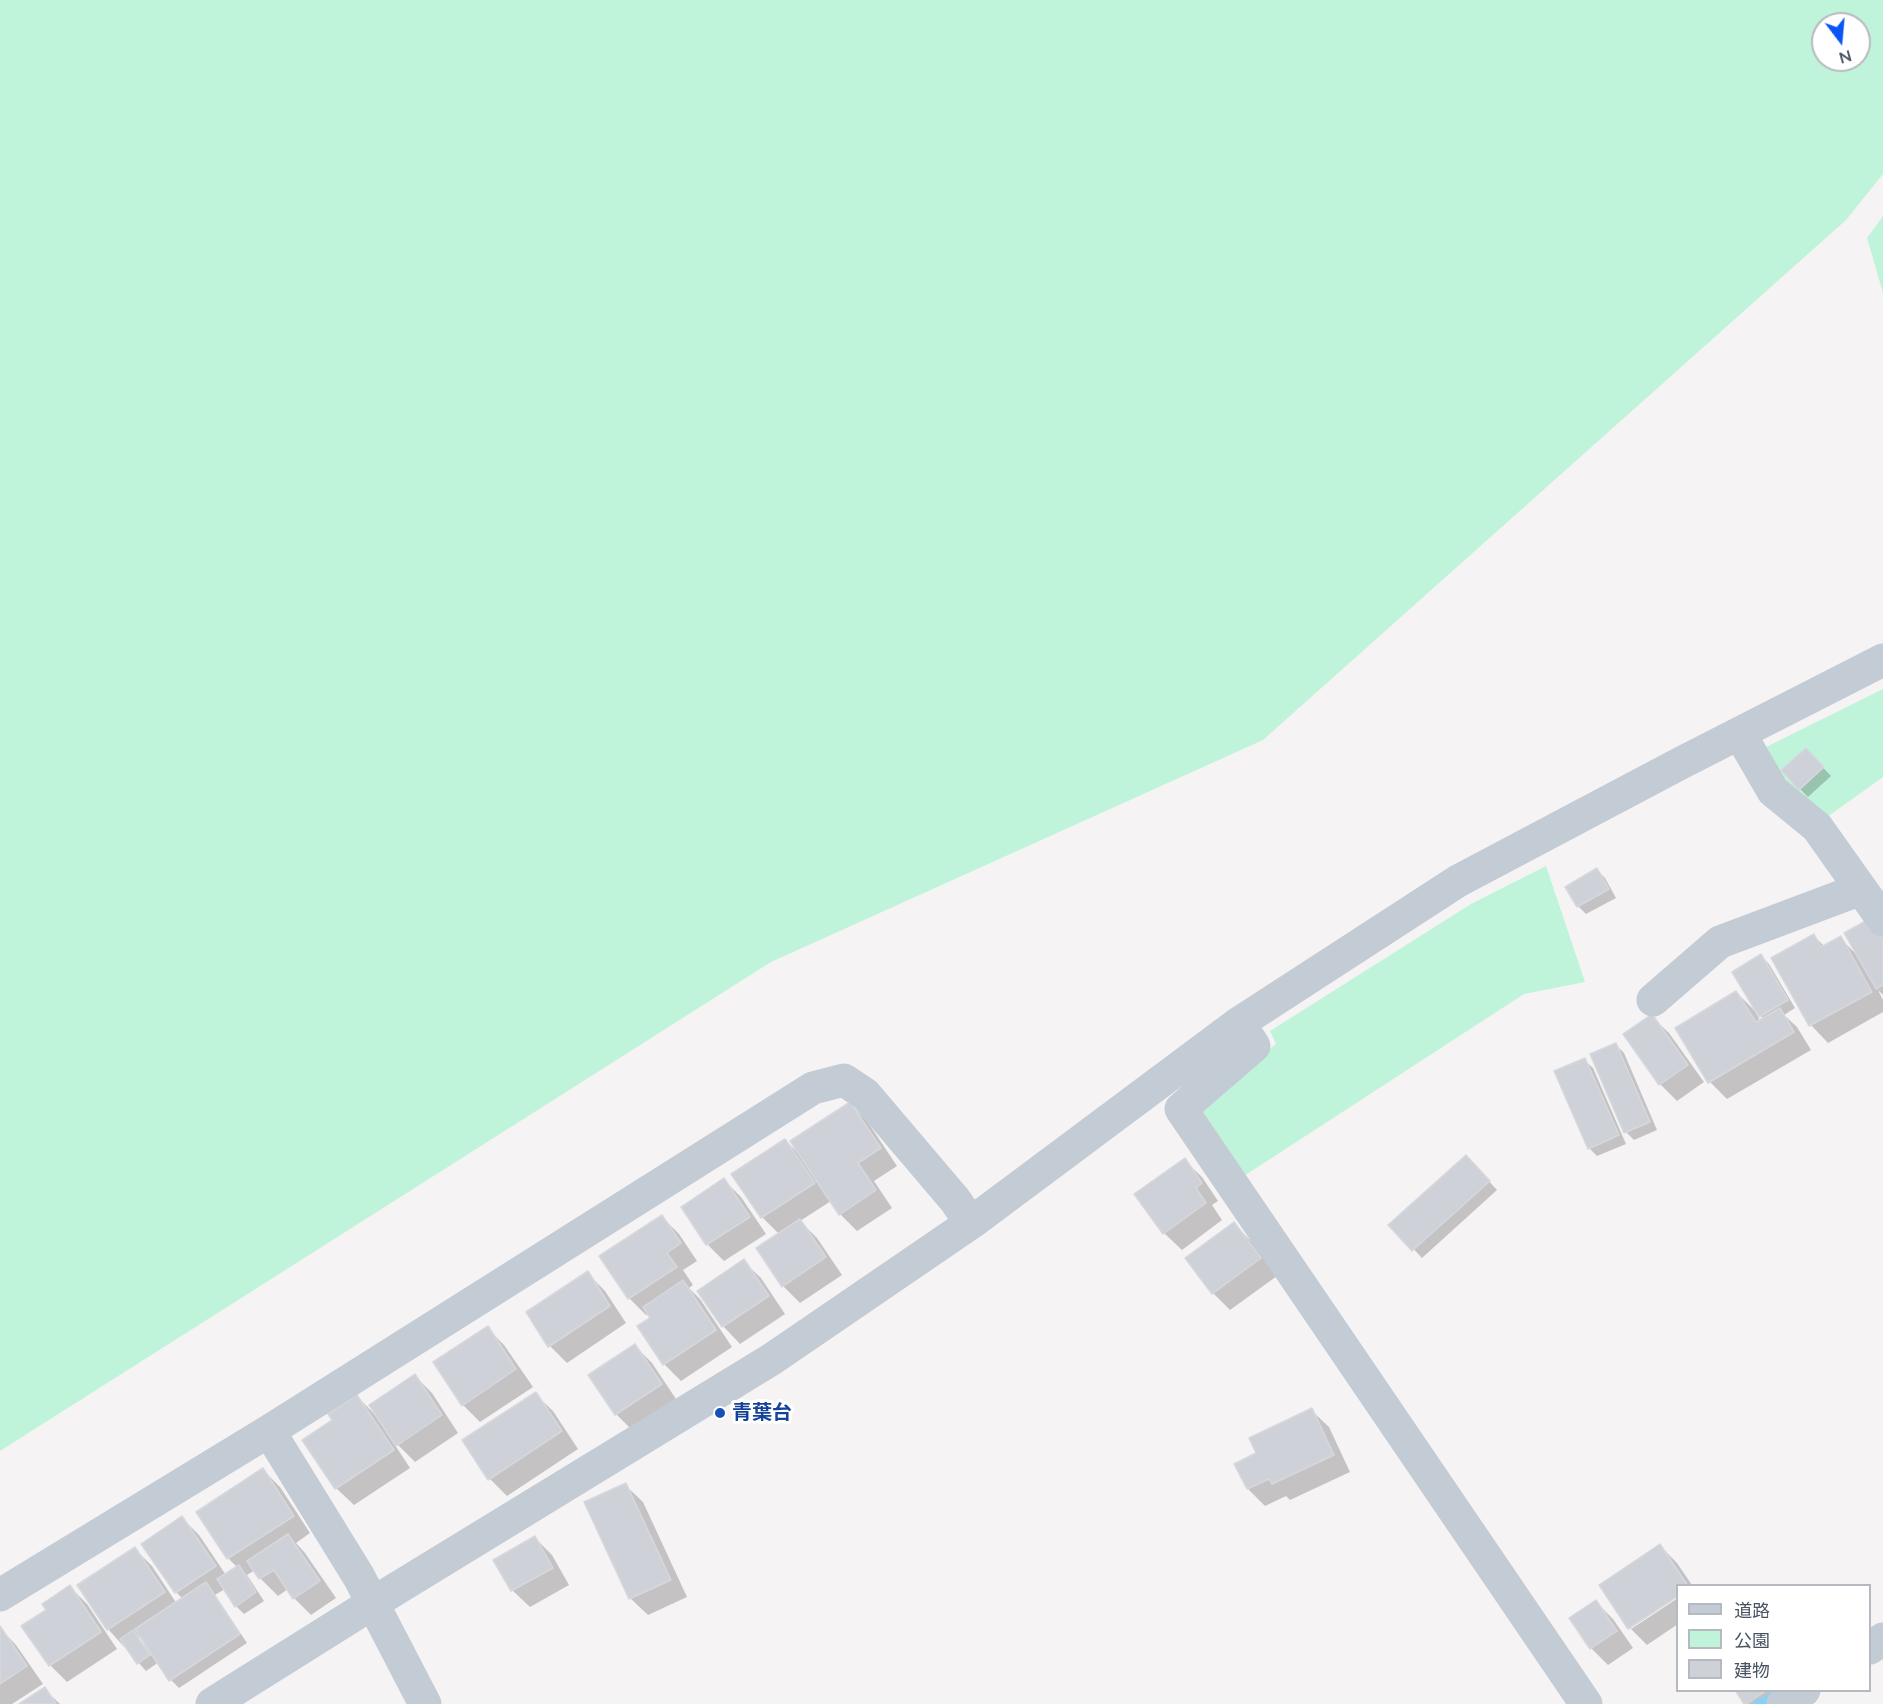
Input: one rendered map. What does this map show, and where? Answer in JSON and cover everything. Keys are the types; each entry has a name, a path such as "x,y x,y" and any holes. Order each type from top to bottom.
{"street":[{"path":"212,1704 772,1359 971,1223 1239,1023 1458,881 1681,763 1883,660"},
{"path":"1740,734 1773,791 1817,827 1883,920"},
{"path":"1653,1000 1720,942 1861,889"},
{"path":"1239,1023 1254,1046 1180,1108 1586,1704"},
{"path":"0,1595 269,1431 813,1088 844,1080 865,1094 955,1200 971,1223"},
{"path":"269,1431 359,1577 425,1704"},
{"path":"1783,1704 1801,1692"}],"green space":[{"path":"0,0 1883,0 1883,174 1846,220 1263,740 771,962 0,1451"},
{"path":"1883,216 1883,293 1867,238"},
{"path":"1883,689 1883,777 1823,820 1758,751"},
{"path":"1546,866 1585,982 1524,994 1244,1176 1195,1110 1276,1044 1270,1031 1471,904"}],"building":[{"path":"1806,748 1824,767 1799,790 1781,770"},
{"path":"1597,868 1609,889 1577,907 1565,887"},
{"path":"1871,918 1883,940 1883,985 1876,989 1844,933"},
{"path":"1814,934 1821,947 1841,936 1872,992 1809,1026 1771,958"},
{"path":"1761,954 1788,1000 1759,1017 1732,972"},
{"path":"1736,991 1756,1022 1780,1008 1794,1032 1708,1083 1675,1028"},
{"path":"1652,1014 1688,1065 1659,1085 1623,1034"},
{"path":"1616,1043 1650,1122 1624,1133 1590,1054"},
{"path":"1585,1058 1619,1135 1588,1149 1554,1071"},
{"path":"850,1102 881,1148 858,1163 876,1190 839,1215 790,1141"},
{"path":"785,1139 815,1183 761,1218 731,1174"},
{"path":"1466,1155 1490,1181 1412,1251 1388,1225"},
{"path":"1185,1158 1202,1183 1196,1188 1206,1203 1163,1234 1134,1194"},
{"path":"724,1178 750,1217 706,1245 681,1207"},
{"path":"662,1215 681,1243 667,1253 677,1267 628,1299 599,1256"},
{"path":"800,1219 826,1257 782,1287 756,1248"},
{"path":"1234,1222 1261,1258 1212,1294 1185,1258"},
{"path":"744,1259 769,1296 722,1327 697,1291"},
{"path":"588,1271 610,1306 548,1347 526,1312"},
{"path":"683,1280 716,1330 663,1365 637,1326 650,1318 643,1307"},
{"path":"488,1326 516,1369 462,1406 433,1362"},
{"path":"635,1344 662,1384 615,1415 588,1375"},
{"path":"415,1374 442,1415 396,1446 369,1405"},
{"path":"536,1392 562,1431 488,1480 462,1440"},
{"path":"357,1395 394,1450 335,1489 302,1440 332,1420 328,1414"},
{"path":"1312,1408 1334,1455 1272,1484 1269,1479 1247,1489 1234,1464 1256,1453 1249,1438"},
{"path":"263,1468 294,1516 227,1559 196,1512"},
{"path":"626,1483 671,1580 629,1599 584,1502"},
{"path":"182,1516 216,1566 175,1593 141,1544"},
{"path":"288,1534 320,1581 293,1599 274,1570 259,1579 247,1561"},
{"path":"535,1536 553,1568 511,1591 493,1560"},
{"path":"1660,1544 1687,1584 1676,1584 1676,1597 1628,1629 1599,1585"},
{"path":"135,1547 165,1592 107,1630 77,1585"},
{"path":"239,1565 256,1592 235,1607 217,1579"},
{"path":"206,1582 240,1634 169,1681 135,1629"},
{"path":"70,1585 101,1632 49,1666 21,1626 46,1610 42,1604"},
{"path":"1596,1600 1617,1631 1590,1649 1569,1618"},
{"path":"0,1626 27,1666 0,1684"},
{"path":"133,1630 150,1655 137,1664 120,1639"},
{"path":"45,1687 56,1704 19,1704"},
{"path":"1736,1692 1764,1692 1746,1704"}],"waterway":[{"path":"1758,1704 1779,1693"}],"place":[{"name":"青葉台","path":"720,1413"}]}
